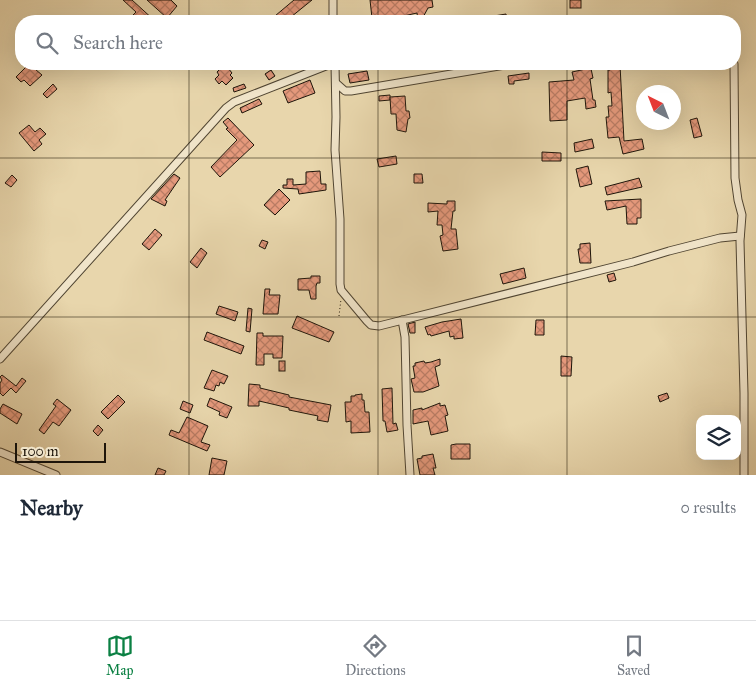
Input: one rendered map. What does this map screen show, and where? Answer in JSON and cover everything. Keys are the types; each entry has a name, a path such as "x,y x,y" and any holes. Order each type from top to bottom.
{"street":[{"path":"333,0 333,15"},
{"path":"0,360 226,108 234,102 316,70"},
{"path":"335,70 335,150 340,219 339,274 342,290 371,325 379,326 443,311 633,262 668,250 720,238 740,236"},
{"path":"336,83 346,91 351,91 475,70"},
{"path":"734,70 735,178 742,215 740,236 744,475"},
{"path":"402,320 405,328 410,475"},
{"path":"0,452 56,475"}],"path":[{"path":"339,316 342,290"}],"building":[{"path":"123,0 132,0 148,15 133,15 136,12"},
{"path":"147,0 171,0 177,6 170,15 164,15"},
{"path":"294,0 312,0 293,15 276,15"},
{"path":"370,0 432,0 433,7 428,8 424,15 417,15 417,13 408,15 372,15"},
{"path":"570,0 581,0 581,8 570,8"},
{"path":"23,70 36,70 42,75 30,86 24,80 21,82 16,77"},
{"path":"219,70 230,70 232,73 230,75 233,78 226,85 222,81 219,84 215,79 219,75 217,72"},
{"path":"271,70 275,76 269,80 265,74"},
{"path":"591,70 593,78 590,79 596,107 586,109 585,98 567,101 567,120 550,121 549,82 574,80 572,72"},
{"path":"608,70 620,70 624,141 642,139 644,149 623,154 619,137 608,138 606,117 609,117 608,106 612,106 611,92 608,93"},
{"path":"367,71 369,80 350,83 348,74"},
{"path":"529,73 529,79 514,81 514,84 509,84 508,76"},
{"path":"310,80 315,93 288,103 283,91"},
{"path":"53,84 57,89 47,98 43,94"},
{"path":"244,84 246,88 234,92 233,88"},
{"path":"390,95 390,100 379,101 379,96"},
{"path":"405,96 406,111 409,111 410,118 408,119 406,132 397,130 396,114 391,114 390,97"},
{"path":"259,99 262,104 242,113 240,108"},
{"path":"228,118 254,145 220,177 211,167 237,140 226,129 228,128 223,122"},
{"path":"697,118 702,136 694,138 690,120"},
{"path":"29,125 35,132 40,128 46,134 39,140 42,144 34,151 19,133"},
{"path":"592,139 594,148 575,152 574,143"},
{"path":"542,152 561,153 561,161 542,161"},
{"path":"396,156 397,164 379,167 377,159"},
{"path":"588,166 592,184 580,187 576,169"},
{"path":"320,171 321,184 326,184 326,190 299,194 298,189 283,188 283,185 287,185 287,179 293,179 293,185 306,184 306,172"},
{"path":"174,174 180,178 165,200 167,201 165,206 151,199"},
{"path":"414,174 422,174 423,183 414,183"},
{"path":"12,175 17,180 11,187 5,183"},
{"path":"639,178 642,187 607,195 605,187"},
{"path":"279,189 290,200 275,215 264,205"},
{"path":"641,199 641,218 637,218 637,224 627,224 626,206 607,210 605,201"},
{"path":"447,201 455,201 451,229 456,229 458,249 443,251 440,236 443,235 442,225 437,225 438,211 428,212 428,203 447,204"},
{"path":"155,229 162,235 149,250 142,244"},
{"path":"262,240 268,242 265,249 259,246"},
{"path":"590,243 591,263 580,263 578,249 580,249 580,244"},
{"path":"201,248 207,253 197,268 190,262"},
{"path":"524,268 526,278 503,284 500,274"},
{"path":"614,273 616,280 609,282 607,275"},
{"path":"311,276 320,276 320,283 317,283 316,286 316,299 311,299 309,290 298,290 298,279 311,278"},
{"path":"265,289 270,289 269,295 280,295 278,314 263,314"},
{"path":"219,306 238,312 235,321 216,314"},
{"path":"248,308 252,309 250,332 246,331"},
{"path":"297,316 334,332 329,342 292,328"},
{"path":"461,319 463,338 454,339 454,336 450,337 449,331 431,336 430,334 428,335 425,327 442,322"},
{"path":"536,320 544,320 544,335 535,335"},
{"path":"415,322 415,333 410,333 408,324"},
{"path":"207,332 244,346 241,354 204,340"},
{"path":"257,333 263,333 263,336 283,336 282,358 273,358 273,354 264,354 264,365 256,365"},
{"path":"561,356 572,357 571,376 561,376"},
{"path":"440,359 440,365 435,367 439,386 423,392 414,392 411,379 415,378 413,366 415,366 415,363 424,361 425,363"},
{"path":"279,361 285,361 285,371 279,371"},
{"path":"212,370 228,376 224,384 220,382 219,386 216,385 214,391 204,388"},
{"path":"2,375 16,386 22,378 26,381 16,393 11,388 3,396 0,393 0,383 2,380 0,377"},
{"path":"249,384 260,385 260,388 289,395 289,397 331,405 328,422 317,420 318,416 259,401 259,406 248,406"},
{"path":"392,388 393,424 396,423 398,430 387,432 385,421 383,421 382,389"},
{"path":"667,393 669,398 660,402 658,396"},
{"path":"362,394 365,412 369,412 370,432 351,433 351,421 346,422 345,402 351,402 351,396"},
{"path":"118,395 125,402 108,419 101,412"},
{"path":"210,398 232,407 227,418 219,415 220,412 207,406"},
{"path":"57,399 71,410 59,426 53,422 44,434 39,430 56,406 53,404"},
{"path":"183,401 193,405 190,413 180,409"},
{"path":"440,403 440,406 445,405 448,415 445,416 448,431 431,435 428,421 413,424 413,410 422,408 422,410"},
{"path":"3,404 22,414 17,424 0,413"},
{"path":"187,417 208,426 201,442 210,445 207,451 169,435 171,430 179,433"},
{"path":"98,425 103,430 98,436 93,431"},
{"path":"470,444 470,459 451,459 451,445"},
{"path":"433,454 436,468 433,468 435,475 420,475 417,459"},
{"path":"212,458 227,461 224,475 209,475"},
{"path":"158,468 166,471 164,475 155,475"}]}
